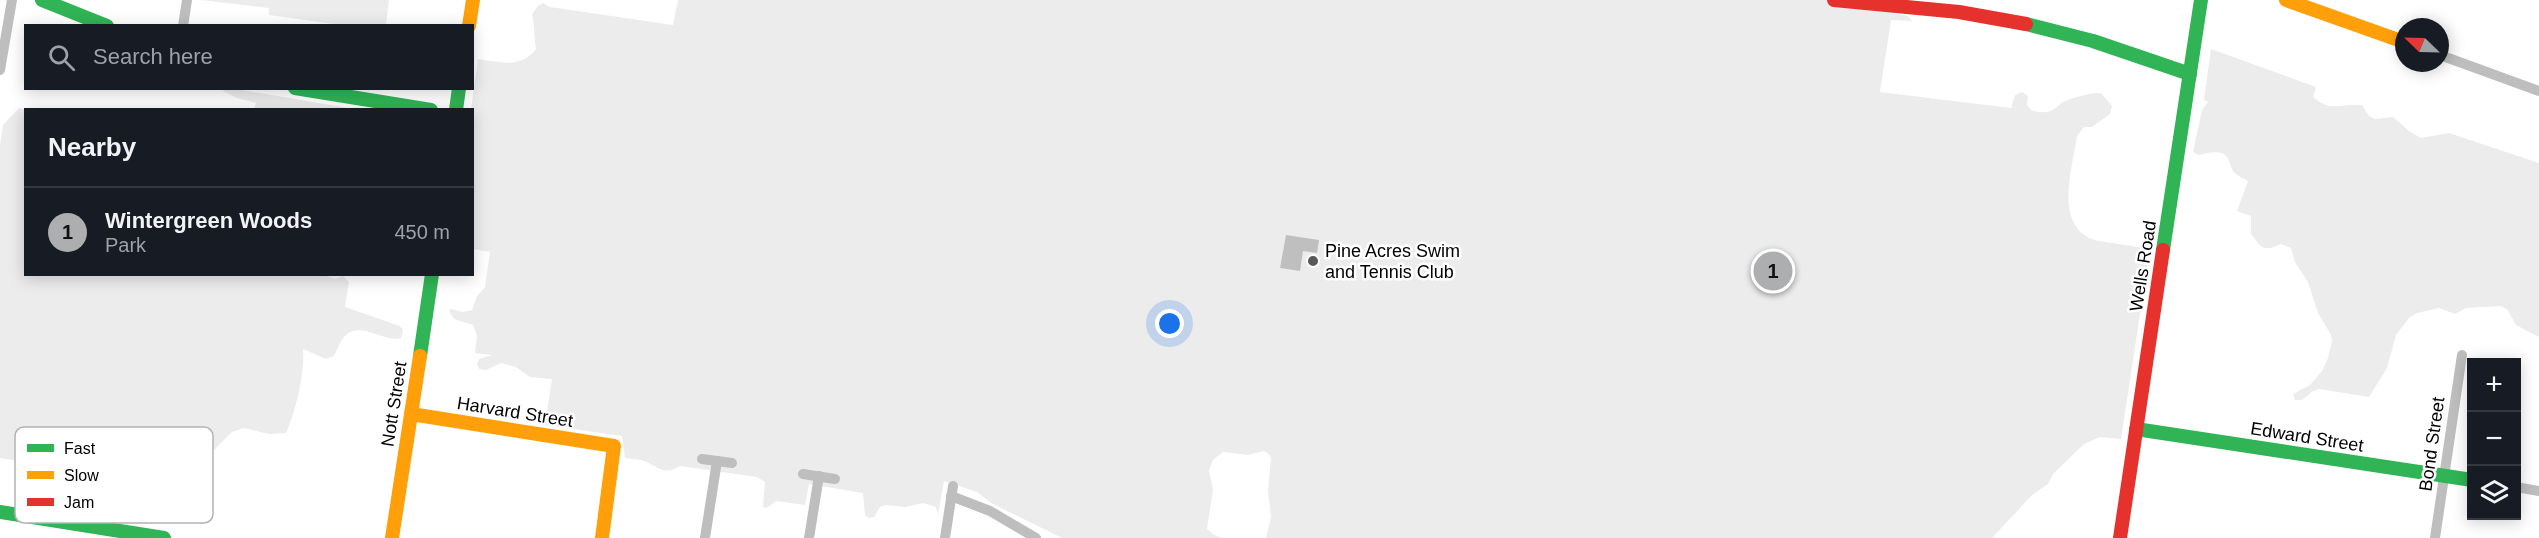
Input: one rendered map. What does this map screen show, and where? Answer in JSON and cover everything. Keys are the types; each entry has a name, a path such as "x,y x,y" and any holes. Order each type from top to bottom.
{"street":[{"path":"0,70 12,0"},
{"path":"42,0 102,24"},
{"path":"183,24 187,0"},
{"path":"469,24 473,0"},
{"path":"1834,0 1882,2 1961,12 2033,25 2084,37 2190,74"},
{"name":"Wells Road","path":"2120,538 2201,0"},
{"path":"2286,0 2395,39"},
{"path":"2449,58 2539,90"},
{"path":"307,90 419,108"},
{"path":"456,108 459,90"},
{"name":"Nott Street","path":"392,538 432,276"},
{"name":"Bond Street","path":"2435,538 2462,355"},
{"name":"Harvard Street","path":"411,414 614,446 602,538"},
{"name":"Edward Street","path":"2136,429 2467,479"},
{"path":"702,459 732,463"},
{"path":"705,538 717,461"},
{"path":"802,474 835,479"},
{"path":"809,538 819,476"},
{"path":"2521,488 2539,491"},
{"path":"945,538 952,491 1036,538"},
{"path":"0,512 15,514"},
{"path":"69,523 164,538"}],"shaded area":[{"path":"201,0 389,0 386,24 334,24 269,15 269,8"},
{"path":"678,0 1894,0 1893,13 1908,16 1912,21 1891,20 1880,92 2011,108 2015,95 2022,92 2028,96 2027,105 2032,111 2043,112 2052,111 2071,99 2101,93 2112,106 2110,114 2092,127 2084,127 2077,136 2069,181 2069,197 2070,212 2075,225 2084,235 2099,241 2142,248 2149,255 2121,439 2100,437 2084,444 2053,474 2048,484 2032,495 1992,538 1266,538 1271,517 1268,491 1271,458 1264,451 1248,455 1223,452 1213,460 1209,470 1213,490 1207,529 1223,538 1062,538 991,503 977,492 944,481 938,514 936,507 923,503 905,507 885,505 880,507 874,517 869,518 865,515 863,493 809,484 805,505 776,501 767,508 763,507 765,482 757,477 680,466 661,470 642,460 625,458 622,436 545,425 552,379 530,377 516,367 501,363 486,370 479,369 477,364 479,359 492,355 475,353 477,336 473,325 454,319 449,311 451,309 463,312 472,310 477,296 485,287 490,252 474,249 474,108 471,108 478,59 510,63 530,55 536,49 532,14 543,3 550,7 673,25"},
{"path":"2211,49 2316,87 2313,97 2325,105 2362,105 2369,116 2375,119 2393,117 2421,138 2449,133 2539,163 2539,337 2516,325 2507,309 2501,306 2466,308 2455,314 2439,308 2417,313 2409,318 2396,335 2387,368 2369,397 2319,389 2302,400 2295,400 2293,394 2310,385 2322,371 2328,358 2331,335 2318,313 2308,282 2295,262 2291,248 2281,244 2263,248 2251,234 2251,216 2237,211 2248,181 2234,172 2224,154 2216,152 2199,155 2193,152 2202,110 2208,102 2204,100"},
{"path":"242,90 348,108 254,108 256,103 223,91"},
{"path":"19,108 24,109 24,276 327,276 335,279 343,276 349,282 345,307 400,326 403,330 401,338 388,338 359,330 346,335 334,356 326,359 303,349 303,369 299,391 286,433 269,434 244,428 232,432 213,451 213,427 15,427 15,460 0,458 0,145 3,125"},
{"path":"1286,235 1319,240 1317,253 1303,251 1300,271 1280,268"}],"traffic: fast":[{"path":"42,0 102,24"},
{"path":"2163,250 2201,0"},
{"path":"2026,24 2093,41 2190,74"},
{"path":"307,90 419,108"},
{"path":"456,108 459,90"},
{"path":"420,356 432,276"},
{"path":"2136,429 2467,479"},
{"path":"0,512 15,514"},
{"path":"69,523 164,538"}],"traffic: slow":[{"path":"469,24 473,0"},
{"path":"2286,0 2395,39"},
{"path":"392,538 420,356"},
{"path":"411,414 614,446 602,538"}],"traffic: jam":[{"path":"1834,0 1959,12 2026,24"},
{"path":"2120,538 2163,250"}],"place":[{"name":"Pine Acres Swim and Tennis Club","path":"1313,261"},
{"name":"Wintergreen Woods","path":"1773,271"}]}
